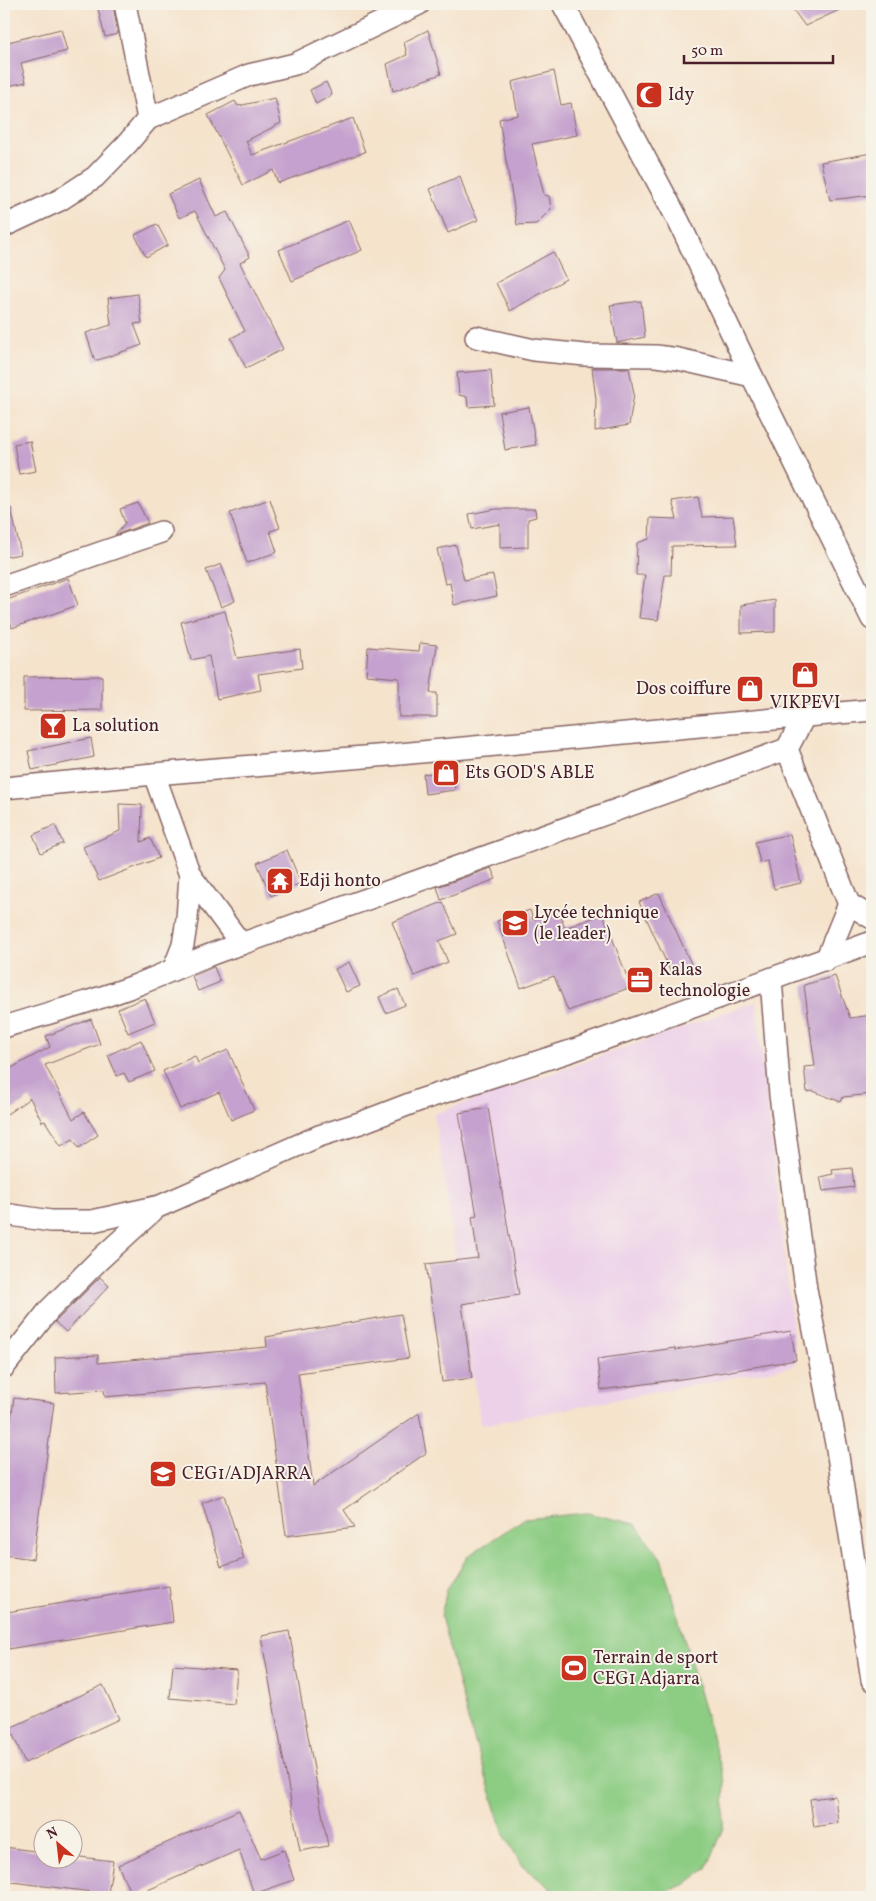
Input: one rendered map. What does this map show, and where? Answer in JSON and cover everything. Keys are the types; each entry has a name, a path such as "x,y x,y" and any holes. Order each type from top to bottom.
{"street":[{"path":"126,4 148,119"},
{"path":"4,226 60,200 95,177 148,119 249,74 295,64 419,4"},
{"path":"563,4 679,222 752,376 872,619"},
{"path":"476,337 534,350 576,354 663,357 752,376"},
{"path":"4,586 161,532"},
{"path":"4,788 389,755 872,710"},
{"path":"4,1027 135,986 207,954 241,944 787,749 804,717"},
{"path":"787,749 849,904 872,918"},
{"path":"154,774 190,875 217,915 241,944"},
{"path":"174,968 183,945 190,875"},
{"path":"826,960 849,904"},
{"path":"4,1214 51,1222 92,1221 160,1206 319,1136 360,1123 420,1100 574,1050 872,942"},
{"path":"771,979 780,1095 806,1289 837,1449 872,1680"},
{"path":"4,1367 48,1310 98,1261 160,1206"}],"shaded area":[{"path":"756,1002 796,1360 794,1366 481,1425 434,1114"}],"green space":[{"name":"Terrain de sport CEG1 Adjarra","path":"587,1513 635,1524 661,1558 725,1782 723,1830 707,1868 684,1885 652,1897 574,1897 557,1893 522,1866 504,1834 468,1720 441,1616 447,1589 468,1556 524,1519"}],"building":[{"path":"789,4 852,4 805,26"},
{"path":"113,5 118,34 105,37 98,9"},
{"path":"61,29 67,51 21,63 26,82 4,87 4,43"},
{"path":"428,30 441,74 393,91 387,64 407,55 404,42"},
{"path":"554,71 561,105 571,103 577,135 532,144 544,195 549,196 551,209 536,224 517,225 499,119 518,115 512,82"},
{"path":"326,82 332,95 316,104 310,90"},
{"path":"275,98 281,123 246,141 252,155 353,118 365,152 278,183 273,170 243,185 208,115 235,101 238,106"},
{"path":"872,153 872,195 830,200 821,162"},
{"path":"460,176 466,195 478,220 448,233 430,189"},
{"path":"199,180 216,217 227,212 250,257 240,263 283,349 246,368 231,338 245,331 219,278 225,270 195,211 179,218 168,194"},
{"path":"349,220 362,250 292,281 279,250"},
{"path":"157,224 168,245 146,257 135,235"},
{"path":"553,252 566,279 510,311 496,283"},
{"path":"138,294 142,323 134,324 142,345 95,361 86,333 111,325 108,298"},
{"path":"641,301 645,337 617,343 610,305"},
{"path":"592,368 629,368 634,394 629,425 595,431 596,399"},
{"path":"491,370 494,405 468,407 467,397 459,395 457,373"},
{"path":"529,407 536,445 505,450 499,412"},
{"path":"30,441 36,471 19,474 14,444"},
{"path":"698,497 702,517 733,516 737,545 672,546 671,575 665,575 658,620 639,618 645,575 636,575 637,543 649,539 650,518 677,519 672,501"},
{"path":"270,499 280,528 270,531 277,552 247,563 230,513"},
{"path":"138,503 148,523 115,535 125,523 120,509"},
{"path":"4,508 11,508 21,554 4,557"},
{"path":"496,509 535,509 536,517 528,519 528,547 500,548 500,524 472,529 469,514"},
{"path":"456,545 464,580 493,575 497,596 454,605 450,583 445,584 437,549"},
{"path":"221,564 235,601 221,607 206,570"},
{"path":"68,578 78,605 12,628 4,601"},
{"path":"775,600 775,632 741,633 741,605"},
{"path":"225,611 237,658 300,649 302,668 258,674 261,690 217,699 209,656 191,660 181,622"},
{"path":"420,643 437,645 430,693 437,693 437,717 399,717 399,678 366,675 368,647 419,651"},
{"path":"102,676 102,710 24,711 24,677"},
{"path":"91,738 94,757 32,770 28,751"},
{"path":"453,770 455,790 425,794 423,774"},
{"path":"119,804 142,805 141,842 150,838 159,858 99,881 83,847 120,831"},
{"path":"55,825 63,843 41,853 33,835"},
{"path":"790,834 801,883 774,889 768,861 760,863 755,842"},
{"path":"287,850 301,883 271,896 257,863"},
{"path":"491,868 496,879 441,900 437,887"},
{"path":"659,893 692,966 672,975 639,902"},
{"path":"443,902 457,934 439,941 448,962 414,976 392,922"},
{"path":"530,910 533,920 559,910 565,928 603,914 631,987 568,1011 554,976 521,988 497,921"},
{"path":"349,962 360,986 346,992 335,969"},
{"path":"214,967 220,982 198,991 192,976"},
{"path":"835,976 850,1018 872,1015 872,1094 843,1097 841,1102 813,1091 807,1092 804,1067 815,1066 804,985"},
{"path":"398,989 405,1005 386,1013 379,997"},
{"path":"145,998 155,1022 128,1033 118,1009"},
{"path":"91,1019 100,1044 45,1065 73,1119 84,1112 98,1135 79,1148 73,1139 61,1146 45,1121 42,1122 30,1098 4,1116 4,1072 50,1047 46,1036"},
{"path":"141,1040 155,1071 129,1082 124,1073 117,1076 108,1055"},
{"path":"228,1050 254,1110 231,1120 219,1092 180,1109 163,1071 195,1056 198,1063"},
{"path":"488,1108 519,1295 462,1304 472,1378 442,1382 426,1264 478,1258 472,1217 477,1216 459,1113"},
{"path":"852,1168 854,1187 823,1191 820,1177 833,1174 832,1170"},
{"path":"100,1277 109,1286 66,1332 55,1322"},
{"path":"401,1314 409,1358 298,1373 313,1486 419,1413 426,1453 344,1510 355,1527 286,1536 265,1382 105,1397 104,1390 56,1393 55,1357 98,1355 98,1363 267,1347 266,1337"},
{"path":"791,1331 796,1360 601,1390 597,1359 675,1348 675,1350"},
{"path":"14,1398 54,1403 33,1559 4,1555 4,1469"},
{"path":"224,1495 244,1559 221,1567 202,1503"},
{"path":"169,1586 173,1622 8,1649 7,1612"},
{"path":"289,1631 328,1846 300,1851 261,1636"},
{"path":"173,1665 237,1670 234,1704 170,1698"},
{"path":"103,1685 119,1719 25,1763 10,1728"},
{"path":"835,1796 838,1823 814,1827 810,1799"},
{"path":"239,1810 261,1859 284,1850 294,1880 254,1894 239,1850 132,1897 118,1865"},
{"path":"4,1847 32,1851 32,1868 82,1868 82,1857 113,1861 108,1894 4,1881"}],"place":[{"name":"Idy","path":"649,95"},
{"name":"VIKPEVI","path":"805,675"},
{"name":"Dos coiffure","path":"750,689"},
{"name":"La solution","path":"53,726"},
{"name":"Ets GOD'S ABLE","path":"446,773"},
{"name":"Edji honto","path":"280,881"},
{"name":"Lycée technique (le leader)","path":"515,923"},
{"name":"Kalas technologie","path":"640,980"},
{"name":"CEG1/ADJARRA","path":"163,1474"},
{"name":"Terrain de sport CEG1 Adjarra","path":"574,1668"}]}
